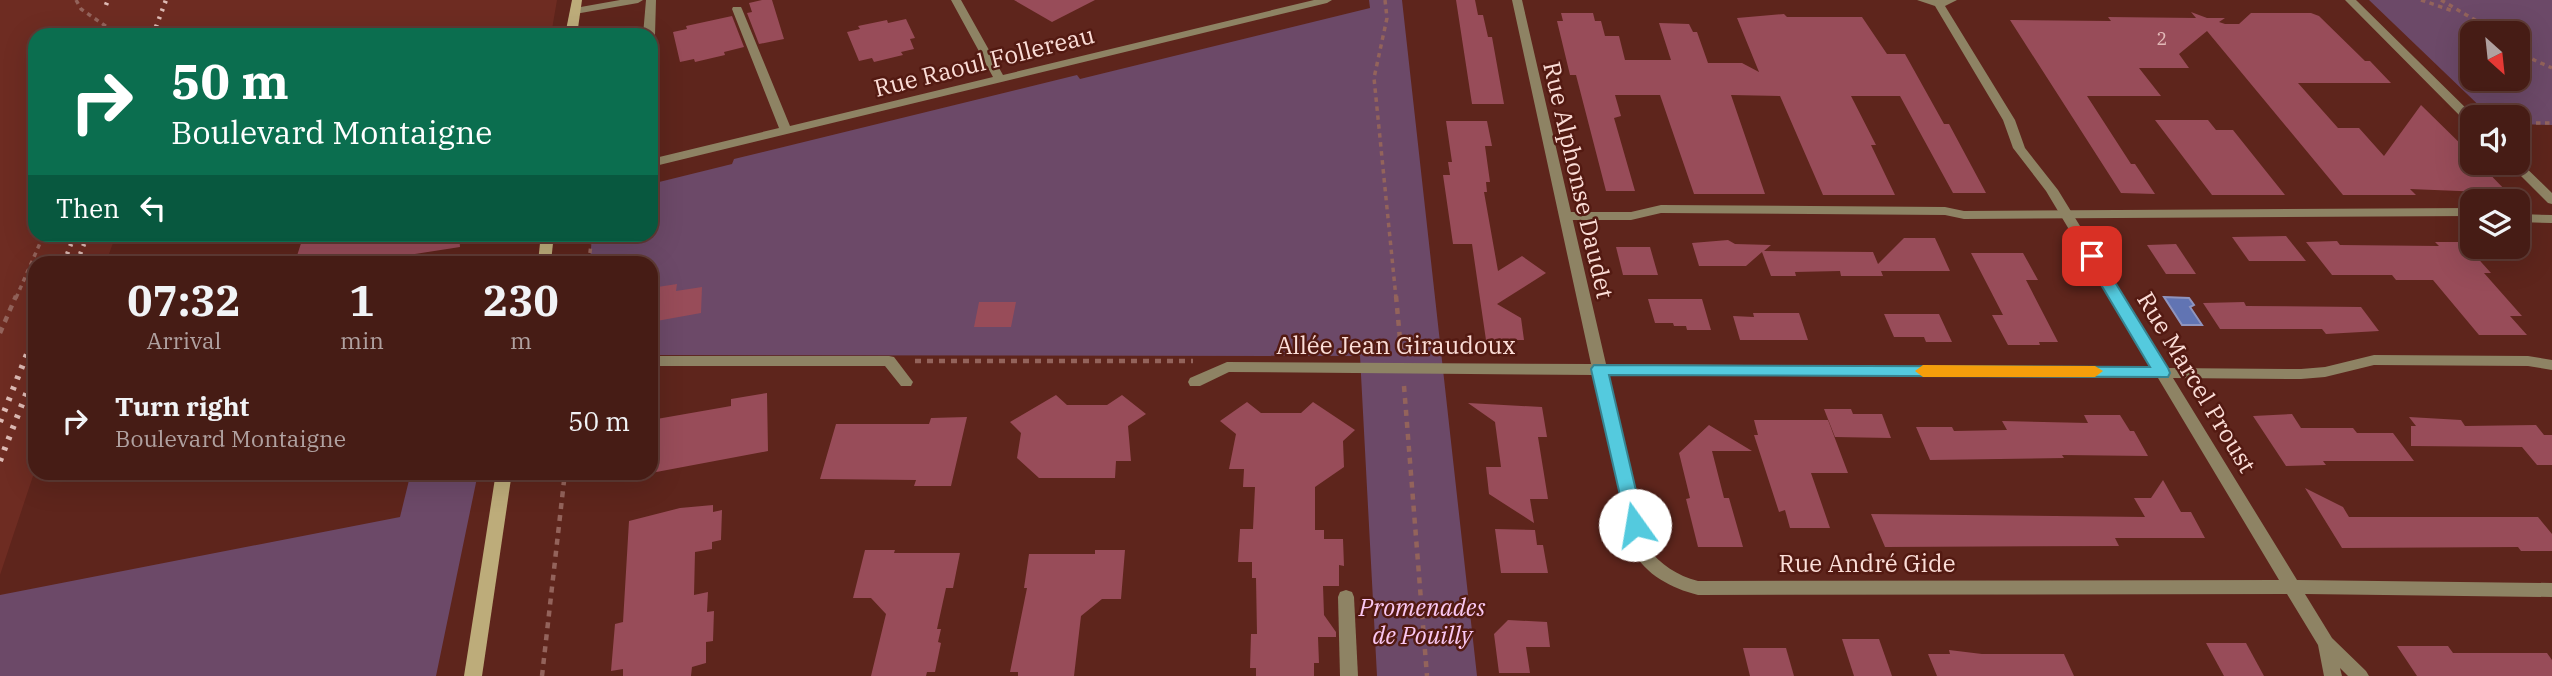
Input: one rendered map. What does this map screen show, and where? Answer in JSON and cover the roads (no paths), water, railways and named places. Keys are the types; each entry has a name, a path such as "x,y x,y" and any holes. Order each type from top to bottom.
{"street":[{"path":"572,28 576,5 638,0"},
{"path":"649,28 651,0"},
{"path":"956,0 1000,79"},
{"name":"Rue Raoul Follereau","path":"658,161 1327,0"},
{"name":"Rue Alphonse Daudet","path":"1517,0 1599,369"},
{"path":"1922,0 1939,4 1952,0"},
{"path":"2350,0 2460,109"},
{"name":"Rue Marcel Proust","path":"1939,4 2009,120 2014,142 2027,164 2046,182 2326,643 2360,676"},
{"path":"737,9 786,130"},
{"path":"2526,175 2552,200"},
{"path":"1567,216 1631,216 1661,209 1945,211 1965,215 2067,216 2164,216 2178,212 2460,212"},
{"path":"2530,218 2552,219"},
{"name":"Allée Jean Giraudoux","path":"1195,382 1227,367 2311,374 2374,360 2528,361 2552,365"},
{"path":"658,361 890,361 906,382"},
{"name":"Rue André Gide","path":"1599,369 1640,550 1663,573 1698,588 2292,587 2552,590"},
{"path":"473,676 503,480"},
{"path":"1346,597 1349,676"},
{"name":"Rue Marcel Proust","path":"2326,643 2333,676"}],"water":[{"path":"2164,297 2189,298 2194,305 2190,307 2202,325 2182,325"}],"railway":[{"path":"106,5 108,0"},
{"path":"156,28 166,0"},
{"path":"66,256 72,242"},
{"path":"79,256 85,242"},
{"path":"0,422 28,352"},
{"path":"0,461 28,389"}],"park label":[{"name":"Promenades de Pouilly","path":"1422,621"}]}
